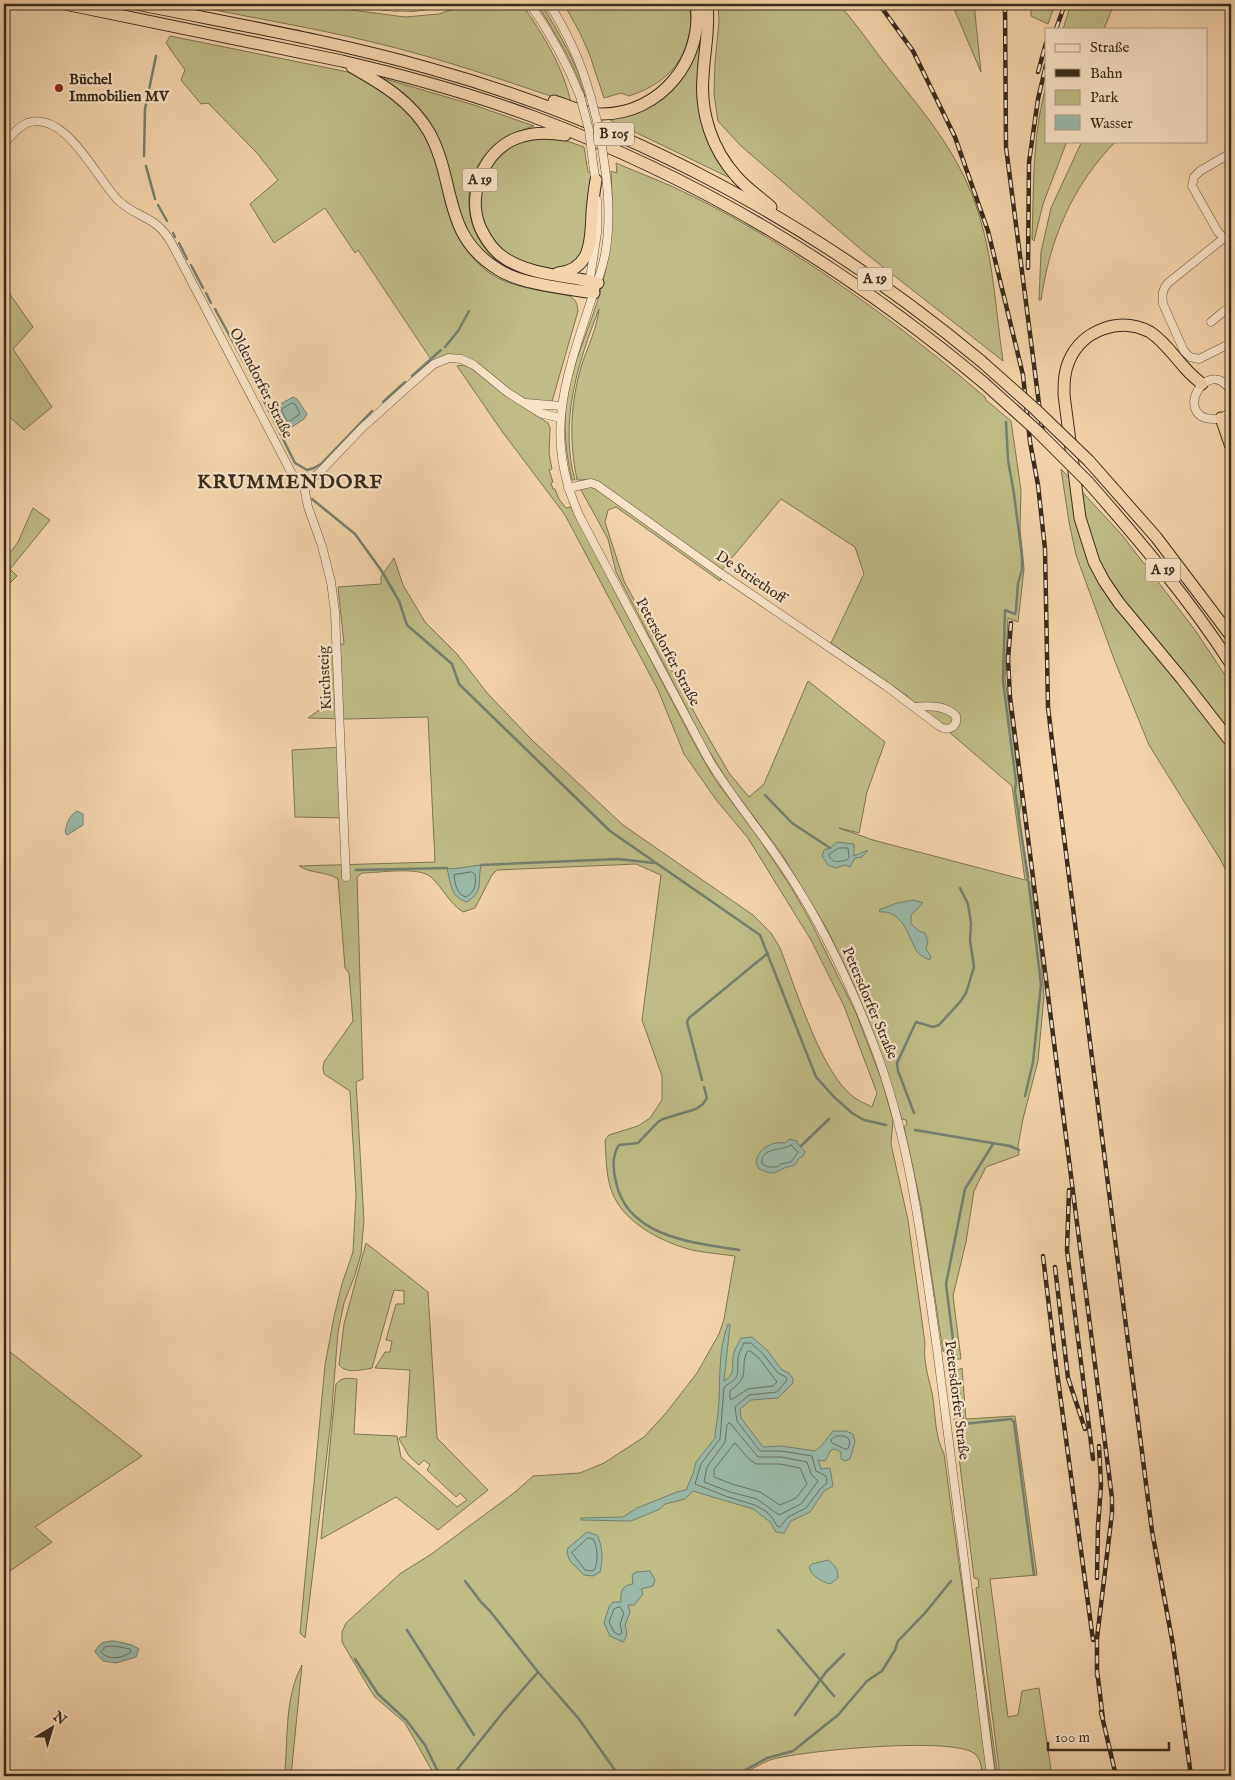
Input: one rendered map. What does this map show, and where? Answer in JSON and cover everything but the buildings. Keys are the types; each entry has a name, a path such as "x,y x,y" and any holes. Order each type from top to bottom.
{"highway":[{"path":"65,4 342,61 387,88 403,100 418,116 429,133 439,155 457,224 464,237 476,252 500,271 514,278 592,287"},
{"name":"B 105","path":"136,4 369,52 514,94 643,146 712,180 791,224"},
{"path":"514,94 524,92 593,113 620,112 641,106 663,92 683,69 694,44 697,29 696,4"},
{"path":"707,4 708,27 702,92 709,129 717,147 737,177 791,224"},
{"name":"A 19","path":"342,61 454,90 533,117 596,142 694,187 767,227 816,257 895,312 984,383 1028,422 1088,482 1148,551 1176,586 1231,664"},
{"name":"A 19","path":"592,287 551,274 523,268 494,250 484,236 478,222 475,209 475,192 481,175 490,159 502,146 515,138 543,132 596,142"},
{"name":"A 19","path":"551,274 567,272 576,268 587,254 591,239 596,180"},
{"name":"A 19","path":"791,224 879,282 956,340 1036,409 1089,461 1156,536 1231,636"},
{"path":"1202,384 1161,340 1149,332 1133,326 1117,325 1101,329 1087,336 1077,347 1064,377 1064,395 1080,518 1094,562 1119,604 1182,679 1231,742"},
{"path":"1221,418 1231,447"}],"street":[{"path":"366,4 408,8 434,4"},
{"name":"Petersdorfer Straße","path":"530,4 562,56 580,96 589,130 596,180 597,233 589,308 565,383 561,406 563,466 568,488 581,519 709,760 773,850 817,920 845,976 883,1069 901,1133 921,1236 991,1776"},
{"name":"Petersdorfer Straße","path":"548,4 563,28 579,61 592,98 600,133 605,168 607,229 605,253 592,287"},
{"name":"Oldendorfer Straße","path":"4,143 18,129 27,124 42,122 58,128 74,143 120,202 162,228 222,336 291,472 296,479 302,482"},
{"path":"1231,153 1200,171 1194,177 1192,186 1218,232 1228,239 1163,289 1162,295 1184,350 1190,357 1199,359 1231,343"},
{"path":"1211,322 1231,307"},
{"path":"302,482 309,480 319,473 362,428 426,370 434,364 449,358 461,359 474,365 497,385 540,413 560,418"},
{"path":"1230,387 1213,380 1202,384 1198,388 1194,400 1198,411 1208,419 1221,418 1227,415 1231,409"},
{"path":"525,402 561,406"},
{"name":"Kirchsteig","path":"302,482 308,507 322,546 331,582 335,612 346,877"},
{"name":"De Striethoff","path":"568,488 591,483 597,485 720,573 916,707 943,728 949,729 955,726 957,722 956,716 948,709 916,707"}],"green space":[{"path":"185,4 328,4 344,9 405,17 439,14 468,4 522,4 545,39 558,64 571,103 473,70 397,48"},
{"path":"537,4 541,4 561,37 588,97 585,96 570,60"},
{"path":"564,4 689,4 691,25 687,44 676,64 661,80 641,92 629,96 621,93 604,98 589,53"},
{"path":"700,4 703,10 698,79 731,176 730,178 610,120 609,116 679,80"},
{"path":"718,4 839,4 852,20 942,139 954,157 973,196 989,253 1003,361 864,252 741,146 718,121 714,94 719,21"},
{"path":"952,4 974,4 981,72"},
{"path":"1031,4 1055,4 1048,24 1031,16"},
{"path":"1071,4 1114,4 1104,28 1063,28"},
{"path":"170,36 348,72 377,86 402,105 413,117 430,144 436,159 452,224 462,243 475,260 483,268 500,279 525,287 570,296 576,302 578,311 551,405 525,403 461,359 434,364 358,250 355,253 325,208 274,243 250,204 278,180 257,153 208,103 201,104 181,80 185,70 166,43"},
{"path":"382,78 474,105 534,126 501,140 485,155 476,169 471,184 470,214 474,229 481,243 503,265 519,273 574,283 573,287 525,277 491,261 465,232 434,132 421,111 405,94"},
{"path":"1045,91 1045,142 1067,142 1043,204 1034,241 1032,239 1034,181 1036,143"},
{"path":"533,138 561,139 584,147 588,172 592,173 585,242 576,262 558,269 540,267 510,257 493,240 486,228 482,215 480,201 482,188 486,175 493,163 510,148"},
{"path":"1082,142 1115,142 1087,176 1065,214 1050,256 1041,300 1039,300 1041,252 1051,208"},
{"path":"616,163 701,201 794,254 851,292 906,333 959,375 1011,421 1021,490 1020,529 1024,569 1018,622 1008,618 1005,678 1021,800 1019,819 1029,878 1026,880 1031,882 1044,996 1038,1061 1023,1119 1018,1146 1019,1155 986,1167 974,1191 966,1242 953,1296 961,1359 949,1359 950,1357 943,1351 921,1206 904,1127 907,1124 906,1120 902,1119 853,983 828,931 781,853 730,785 706,746 616,572 608,539 581,490 586,487 596,489 721,577 720,581 616,507 608,510 605,522 624,581 700,723 729,773 749,797 764,784 808,681 885,742 867,792 859,833 839,828 873,840 1025,880 1012,786 906,695 831,643 864,574 855,547 781,499 721,571 592,480 577,480 572,436 573,407 578,379 599,309 584,350 573,393 569,436 575,480 572,480 565,433 567,398 577,358 602,287 605,273 611,222 611,171 617,173"},
{"path":"4,286 33,327 13,349 52,407 24,430 4,412"},
{"path":"463,365 471,368 505,395 548,423 550,428 549,453 552,469 549,470 553,489 555,489 559,499 566,508 571,507 714,778 760,840 791,887 811,922 856,1013 882,1081 893,1120 891,1144 908,1220 925,1343 925,1362 932,1393 937,1432 944,1454 988,1776 982,1776 978,1757 964,1749 911,1745 843,1749 786,1756 770,1760 740,1776 435,1776 405,1723 375,1697 342,1642 342,1632 346,1623 401,1573 430,1555 514,1493 533,1476 580,1473 604,1463 644,1437 666,1413 697,1373 719,1334 724,1319 735,1256 697,1251 680,1246 667,1242 643,1228 622,1210 610,1186 608,1175 605,1140 609,1135 638,1126 650,1118 662,1100 662,1076 642,1020 661,875 636,864 497,870 492,875 475,908 463,912 431,877 425,874 408,871 388,871 362,873 357,877 363,1079 356,1082 364,1221 361,1254 344,1303 338,1332 331,1420 305,1638 300,1633 325,1365 342,1284 353,1252 356,1195 350,1091 324,1074 323,1069 324,1062 353,1021 349,973 345,968 338,879 299,866 435,862 428,717 308,718 322,708 327,698 329,645 344,644 338,587 381,584 381,577 394,558 403,585 425,622 457,654 488,694 531,739 623,825 753,915 771,933 780,948 811,1029 831,1071 843,1087 859,1101 872,1107 877,1093 844,1006 811,940 748,838 717,801 684,754 658,690 565,515 501,430 457,366"},
{"path":"1061,469 1122,535 1195,630 1231,684 1231,880 1220,859 1149,745 1114,659 1076,555"},
{"path":"33,508 50,520 10,569 17,576 4,589 4,561 18,542"},
{"path":"342,747 344,818 295,817 292,750"},
{"path":"366,1243 428,1292 437,1438 488,1490 438,1530 396,1497 321,1539 336,1384 343,1379 357,1379 354,1434 397,1436 401,1457 457,1507 467,1500 460,1493 456,1497 427,1470 430,1465 424,1460 419,1465 409,1456 399,1439 400,1437 406,1437 410,1370 375,1368 385,1352 390,1352 392,1341 386,1340 396,1304 404,1304 404,1291 394,1290 372,1368 346,1370 339,1365 344,1324"},
{"path":"4,1347 142,1456 35,1527 52,1542 4,1575"},
{"path":"962,1368 966,1419 1015,1416 1037,1575 990,1579 1008,1717 1018,1715 1022,1691 1039,1688 1052,1776 1000,1776 976,1588 979,1587 978,1579 974,1578 949,1377 953,1372"},
{"path":"972,1589 998,1776 996,1776"},
{"path":"302,1665 291,1776 287,1776 285,1769 290,1703"}],"water":[{"path":"293,397 297,399 307,414 304,419 289,429 284,428 276,412 277,406"},
{"path":"77,811 83,814 83,825 67,835 65,832 70,817"},
{"path":"837,842 854,844 854,856 868,850 862,857 855,858 850,867 845,865 836,868 828,865 822,856 824,850"},
{"path":"481,865 479,886 476,894 467,902 461,900 452,889 447,868"},
{"path":"914,900 923,903 911,915 911,924 919,931 925,933 928,941 926,949 931,957 929,960 916,950 899,919 888,912 880,912 879,910 897,903"},
{"path":"789,1139 797,1141 805,1152 796,1164 773,1173 759,1169 756,1163 762,1150 775,1143 785,1143"},
{"path":"728,1324 730,1325 724,1381 731,1374 734,1353 741,1338 752,1337 767,1350 782,1370 789,1373 793,1379 793,1383 778,1398 751,1400 740,1409 741,1418 763,1447 781,1446 815,1451 833,1431 846,1431 853,1434 855,1442 850,1459 845,1461 841,1459 841,1452 835,1449 831,1450 825,1461 818,1460 821,1469 830,1468 833,1486 824,1491 810,1512 791,1521 784,1533 776,1532 770,1522 753,1509 693,1491 685,1499 665,1504 660,1509 631,1521 581,1520 581,1518 623,1517 637,1508 686,1490 696,1462 715,1438 722,1346"},
{"path":"587,1532 597,1535 601,1549 600,1572 593,1576 584,1575 570,1561 567,1553 568,1548"},
{"path":"828,1560 836,1568 838,1575 838,1578 830,1584 815,1576 809,1567 812,1564"},
{"path":"650,1571 655,1580 653,1586 641,1589 643,1594 634,1605 628,1605 630,1612 625,1625 627,1634 625,1640 623,1642 610,1636 604,1623 609,1607 613,1602 621,1602 624,1587 633,1584 632,1575 636,1572"},
{"path":"108,1641 132,1645 139,1649 136,1657 116,1663 103,1661 95,1652 98,1646"}],"waterway":[{"path":"144,156 145,109 156,56"},
{"path":"146,166 155,199"},
{"path":"158,205 167,221"},
{"path":"173,233 175,237"},
{"path":"179,243 187,259"},
{"path":"191,265 203,288"},
{"path":"206,293 211,303"},
{"path":"215,309 257,386"},
{"path":"445,347 458,331 469,311"},
{"path":"412,376 441,350"},
{"path":"383,402 405,382"},
{"path":"261,395 295,463 307,470 321,464 372,411"},
{"path":"1006,422 1008,460 1022,556 1022,570 1018,583 1015,614 1005,610 1003,681 1016,782 1015,791 1041,984 1033,1062 1025,1096"},
{"path":"312,499 355,534 381,570 399,601 407,625 452,664 459,684 610,831 760,935 816,1077 852,1113 864,1120 886,1125"},
{"path":"765,795 792,823 830,848"},
{"path":"481,865 618,859 654,863"},
{"path":"356,870 447,868"},
{"path":"914,1113 898,1071 897,1063 916,1022 933,1027 939,1025 960,1002 966,993 974,967 968,904 960,888"},
{"path":"702,1080 687,1022 689,1018 768,953"},
{"path":"704,1087 707,1098 696,1109 663,1119 638,1143 619,1145 614,1158 616,1182 623,1200 634,1215 648,1226 683,1240 739,1250"},
{"path":"801,1146 829,1119"},
{"path":"915,1130 1010,1146 1019,1150"},
{"path":"955,1356 946,1284 965,1189 993,1144"},
{"path":"957,1376 963,1424 1011,1419 1014,1422 1034,1575"},
{"path":"452,1776 538,1672 465,1581"},
{"path":"735,1776 767,1758 793,1751 838,1715 867,1681 882,1671 895,1650 898,1641 925,1613 951,1581"},
{"path":"407,1630 474,1735"},
{"path":"778,1630 834,1696"},
{"path":"795,1715 826,1672 844,1654"},
{"path":"355,1659 378,1694 407,1721 425,1745 440,1776"},
{"path":"538,1672 579,1719 619,1776"}],"railway":[{"path":"879,4 913,51 955,137 988,231 1023,375 1045,549 1048,707 1055,766 1152,1531 1173,1645 1191,1776"},
{"path":"1005,4 1006,147 1043,435"},
{"path":"1056,28 1065,4"},
{"path":"1038,72 1045,47"},
{"path":"1028,268 1029,162 1038,99 1045,69"},
{"path":"1011,623 1008,659 1010,697 1112,1498 1112,1513 1097,1638 1097,1676"},
{"path":"1069,1190 1067,1250 1093,1459"},
{"path":"1043,1256 1093,1640"},
{"path":"1055,1267 1068,1378 1085,1429"},
{"path":"1097,1578 1101,1485 1099,1446"},
{"path":"1097,1670 1103,1719"},
{"path":"1101,1712 1116,1776"}],"place":[{"name":"Büchel Immobilien MV","path":"59,88"}],"district":[{"name":"KRUMMENDORF","path":"290,482"}]}
